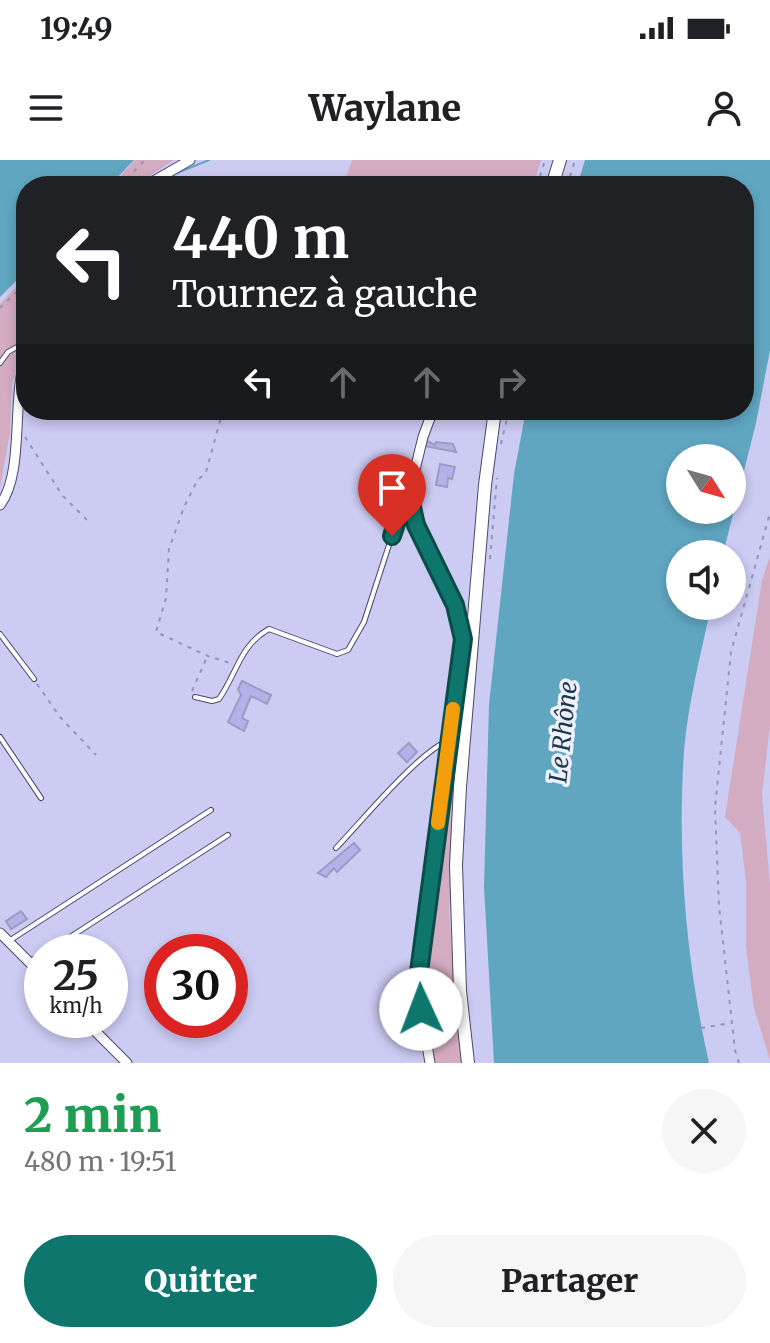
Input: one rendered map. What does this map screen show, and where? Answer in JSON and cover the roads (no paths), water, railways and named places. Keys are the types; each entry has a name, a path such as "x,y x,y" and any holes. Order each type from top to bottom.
{"street":[{"path":"162,176 190,160"},
{"path":"0,505 11,481 17,420"},
{"path":"429,420 409,494 416,525 455,605 463,639 419,972 419,1000 430,1063"},
{"path":"468,1063 460,991 457,849 485,485 494,420"},
{"path":"0,933 24,955"},
{"path":"102,1038 127,1063"}],"lane":[{"path":"0,363 16,348"},
{"path":"195,697 212,701 219,699 245,648 269,629 337,654 348,650 364,622 401,508 409,494"},
{"path":"0,634 34,679"},
{"path":"0,737 41,798"},
{"path":"336,848 403,777 438,745 449,740"},
{"path":"9,941 211,810"},
{"path":"75,934 228,835"}],"water":[{"path":"0,160 134,160 119,176 16,176 16,281 0,297"},
{"name":"Le Rhône","path":"585,160 770,160 770,350 746,463 746,444 666,444 666,524 731,524 727,540 666,540 666,620 708,620 686,733 682,830 689,947 709,1063 494,1063 484,887 489,705 514,474 524,420 754,420 754,176 580,176"}],"waterway":[{"path":"172,176 209,160"}]}
